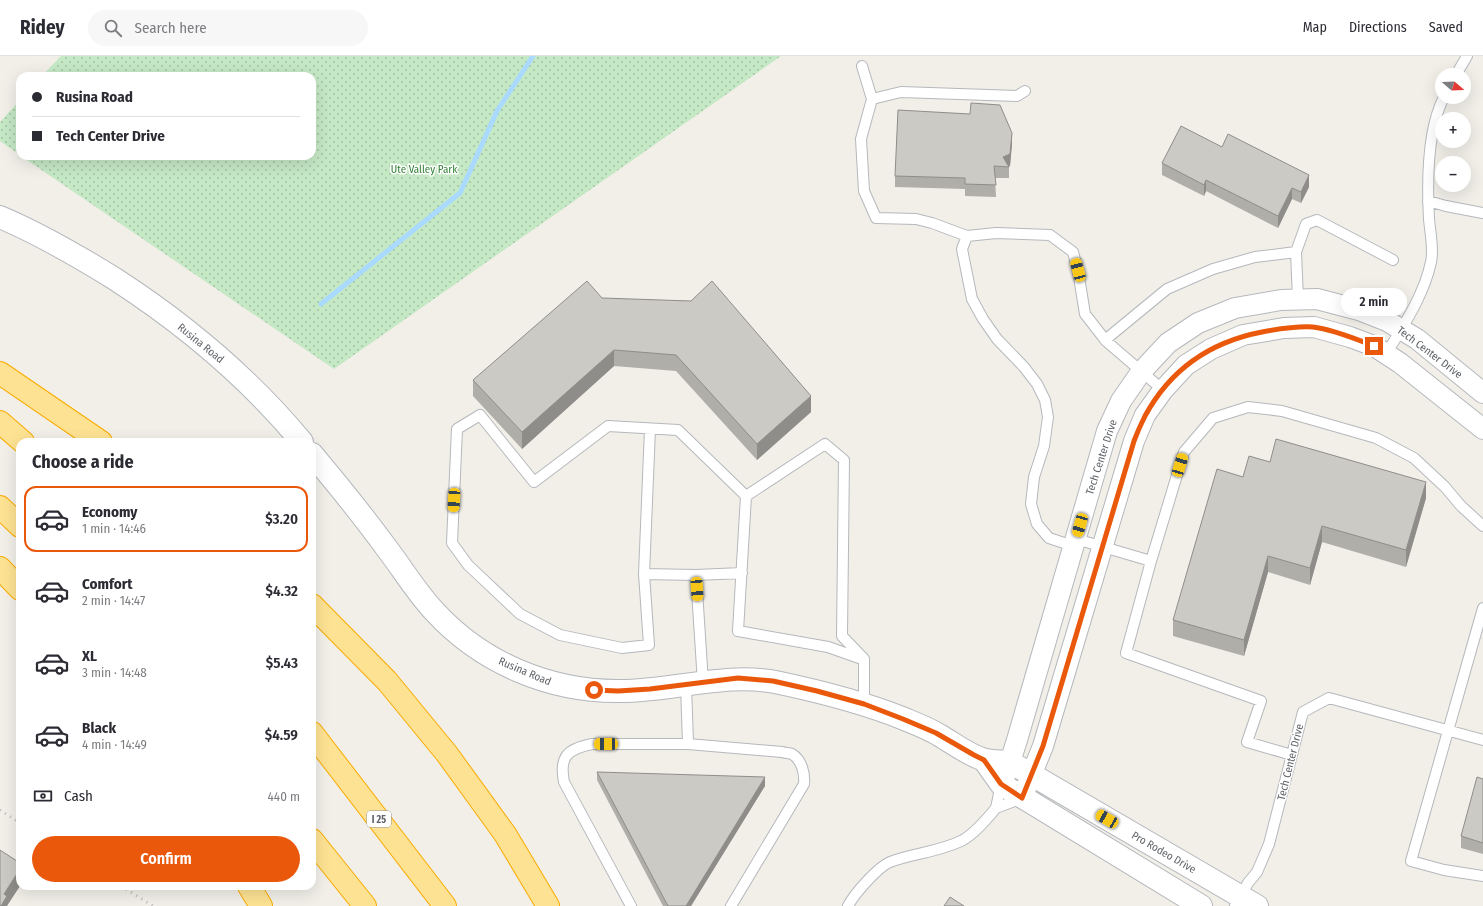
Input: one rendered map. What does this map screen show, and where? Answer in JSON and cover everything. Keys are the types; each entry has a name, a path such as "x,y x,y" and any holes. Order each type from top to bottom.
{"highway":[{"path":"0,373 95,438"},
{"path":"0,422 18,438"},
{"path":"0,507 16,522"},
{"path":"0,568 16,585"},
{"path":"316,609 387,681 447,754 505,834 548,906"},
{"name":"I 25","path":"316,738 445,906"},
{"path":"316,845 365,906"},
{"path":"251,890 261,906"}],"street":[{"name":"Rusina Road","path":"0,217 39,235 86,261 141,296 198,338 246,380 282,417 299,438"},
{"name":"Tech Center Drive","path":"1001,784 1010,762 1107,431 1121,401 1141,372 1168,343 1198,324 1235,308 1281,300 1317,299 1359,310 1387,321 1416,339 1483,393"},
{"path":"1022,798 1043,746 1134,441 1146,415 1163,390 1186,365 1211,349 1243,335 1284,328 1314,327 1374,346 1400,363 1483,429"},
{"name":"Rusina Road","path":"316,459 349,498 390,552 413,586 436,613 462,637 488,655 517,670 550,683 581,689 618,691 650,689 738,678 773,681 864,704 936,733 984,760 1010,762"},
{"name":"Rusina Road","path":"984,760 1001,784"},
{"name":"Pro Rodeo Drive","path":"1010,762 1244,903"},
{"path":"1001,784 1201,906"}],"lane":[{"path":"1460,68 1467,56"},
{"path":"862,66 872,99 861,139 864,191 876,218 916,219 932,223 967,236 996,233 1050,236 1073,252 1078,270 1085,314 1105,340 1163,390"},
{"path":"872,99 901,92 1017,96 1025,91"},
{"path":"1386,354 1402,330 1422,291 1432,260 1428,201 1429,156 1438,108 1440,104"},
{"path":"1428,201 1483,213"},
{"path":"1298,299 1296,252 1306,224 1317,220 1393,260"},
{"path":"967,236 962,249 972,299 997,339 1024,367 1037,384 1045,400 1048,417 1044,446 1034,477 1031,504 1037,524 1049,538 1102,546 1151,561"},
{"path":"1105,340 1167,290 1213,269 1255,257 1296,252"},
{"path":"1292,755 1247,742 1261,701 1126,653 1151,561 1184,452 1213,418 1248,407 1282,411 1376,438 1414,458 1483,526"},
{"path":"650,429 644,574 649,645 622,648 560,635 520,614 468,565 452,543 457,430 480,415 534,482 608,426 678,430 746,496 738,631 828,647 864,659"},
{"path":"746,496 825,444 844,460 842,636 864,659 864,704"},
{"path":"644,574 696,575 742,573"},
{"path":"688,744 694,684 696,575"},
{"path":"1483,608 1411,861 1444,870 1483,876"},
{"name":"Tech Center Drive","path":"1244,903 1269,844 1303,712 1329,698 1483,740"},
{"path":"631,906 564,782 561,770 563,761 569,753 578,747 592,744 688,744 792,754 798,760 805,776 804,784 731,906"},
{"path":"848,906 867,880 889,863 932,851 963,839 985,821 996,808 1001,784"},
{"path":"996,808 1022,798"}],"green space":[{"name":"Ute Valley Park","path":"61,56 781,56 334,369 27,160 316,160 316,72 46,72"},
{"path":"16,104 16,152 0,141 0,122"}],"building":[{"path":"971,103 1000,105 1012,133 1010,154 1003,157 1009,167 994,166 996,185 965,184 965,178 895,176 898,110 970,114"},
{"path":"1181,126 1222,147 1228,134 1309,175 1301,192 1292,188 1278,216 1206,180 1204,185 1162,163"},
{"path":"587,281 602,298 691,301 712,281 811,396 757,444 676,355 614,350 522,432 473,380"},
{"path":"1276,439 1426,482 1406,550 1322,526 1310,568 1268,556 1244,640 1173,620 1217,469 1243,477 1249,456 1270,462"},
{"path":"597,772 765,777 686,906 668,906"},
{"path":"1477,777 1483,779 1483,843 1461,836"},
{"path":"0,850 16,860 16,875 4,894 7,896 0,906"},
{"path":"950,897 964,906 944,906"}],"waterway":[{"path":"321,304 460,193 497,111 533,56"}],"railway":[{"path":"0,810 16,820"},
{"path":"127,890 153,906"}],"route":[{"path":"594,690 618,691 650,689 738,678 773,681 817,691 864,704 936,733 984,760 1001,784 1022,798 1043,746 1134,441 1146,415 1163,390 1186,365 1211,349 1243,335 1284,328 1314,327 1350,337 1374,346"}]}
